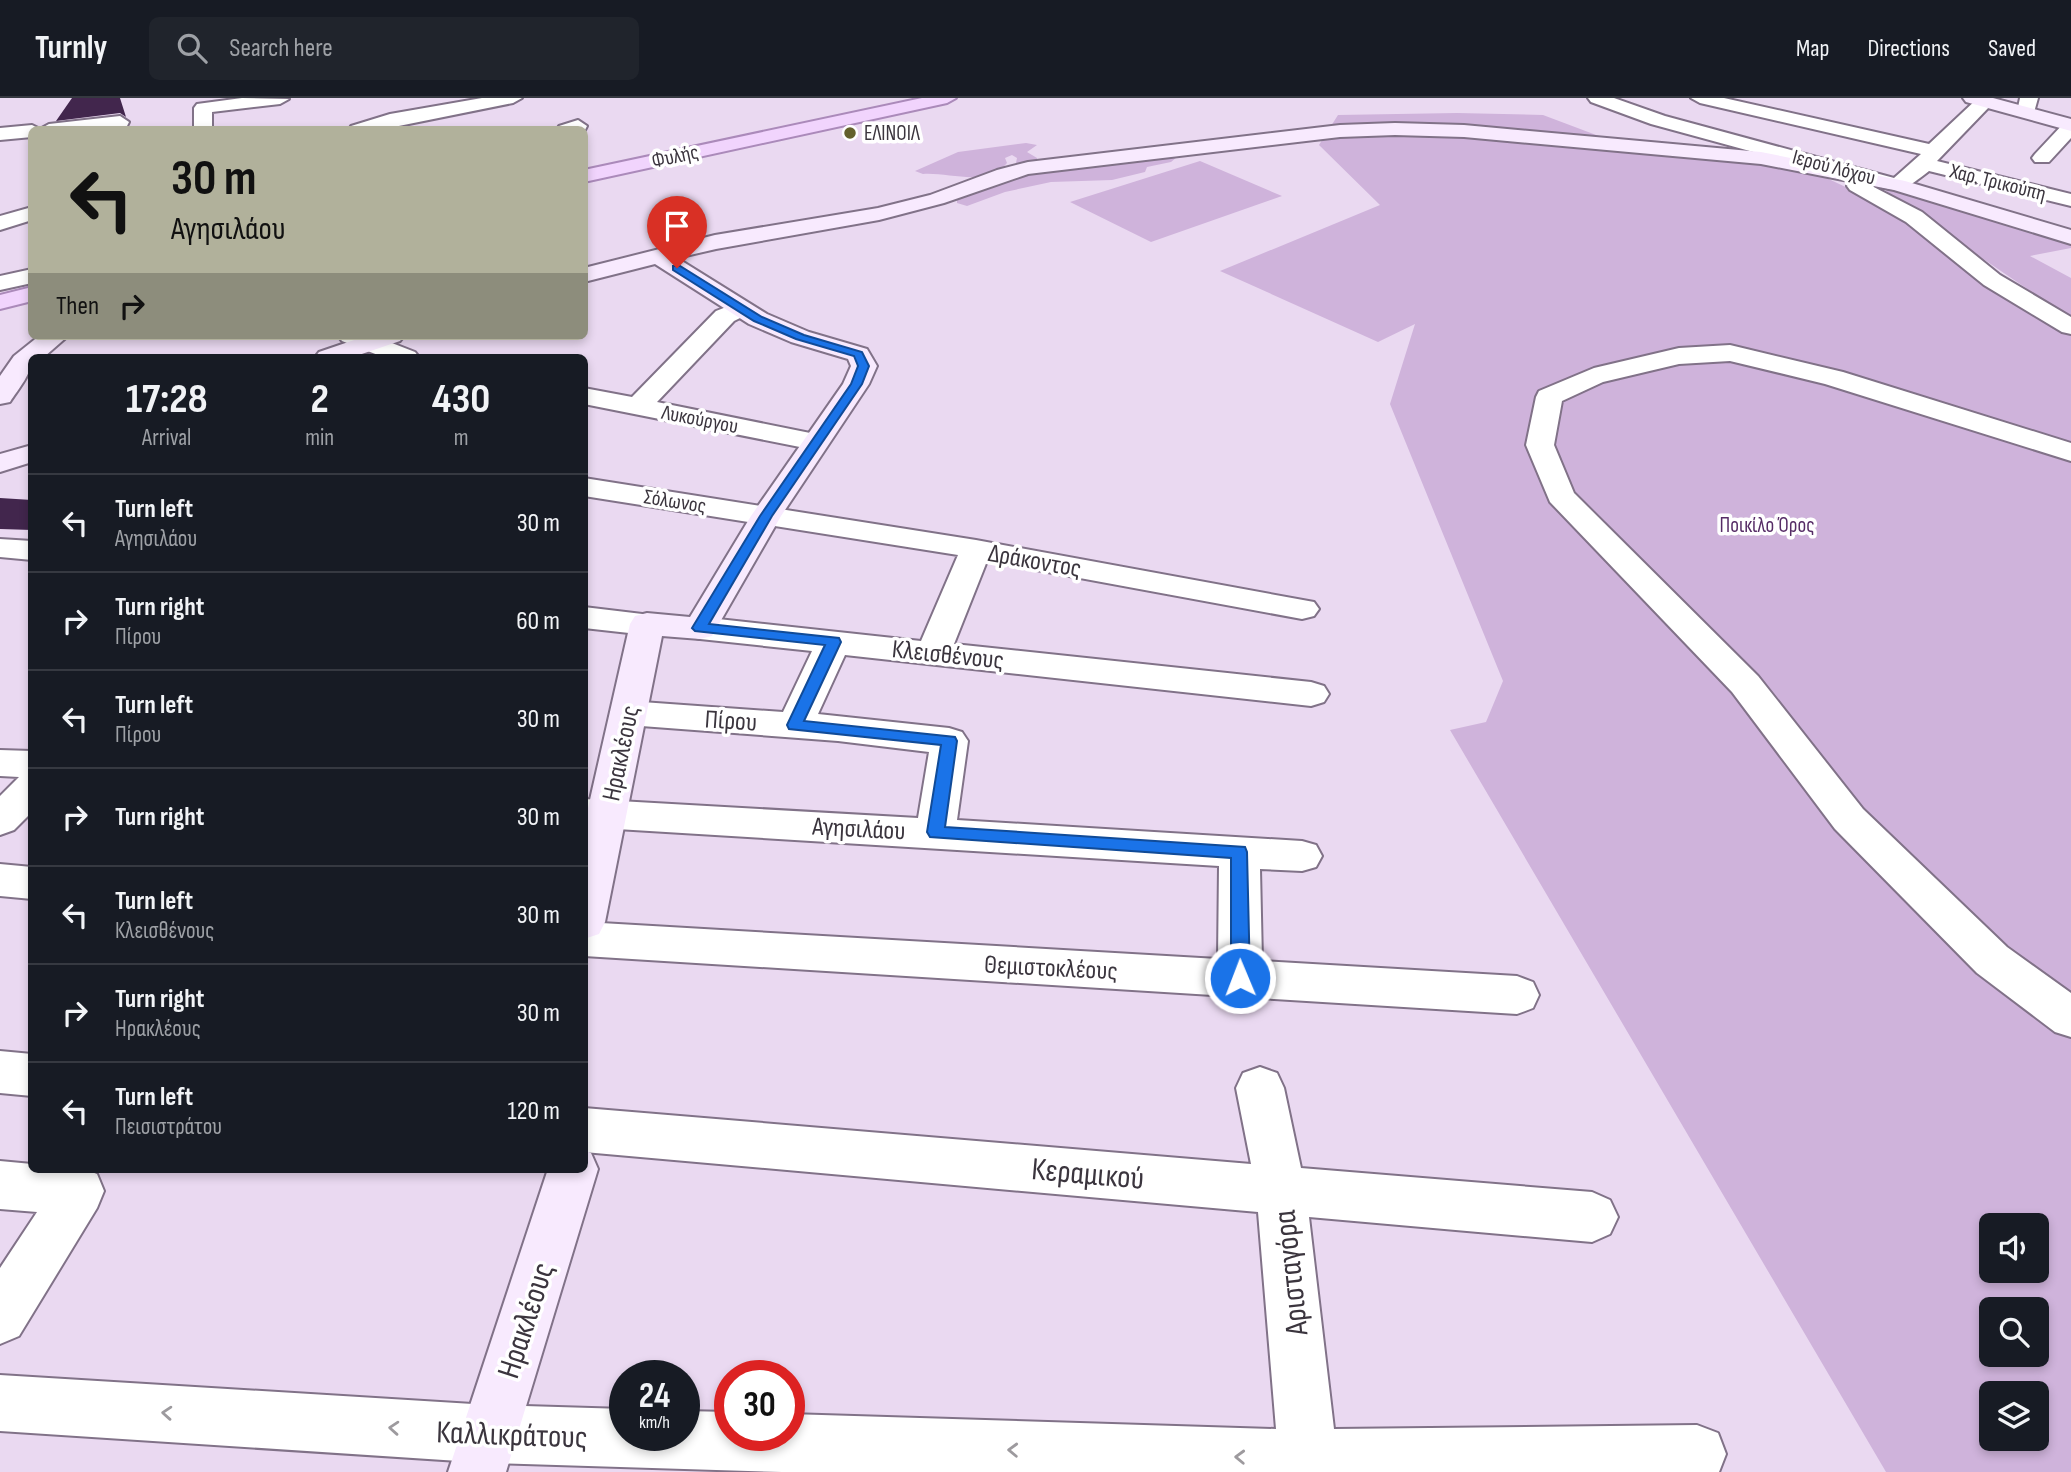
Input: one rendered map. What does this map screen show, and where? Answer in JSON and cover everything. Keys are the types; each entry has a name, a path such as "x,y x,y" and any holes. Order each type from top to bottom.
{"main road":[{"name":"Φυλής","path":"765,137 828,118 914,98"},
{"name":"Φυλής","path":"588,175 947,98"},
{"path":"588,164 828,118"},
{"path":"588,185 776,143 802,130"},
{"path":"0,302 28,295"}],"street":[{"path":"390,121 393,98"},
{"path":"372,126 434,105 513,98"},
{"name":"Ιερού Λόχου","path":"1597,98 1658,120 1898,185 2071,237"},
{"name":"Χαρ. Τρικούπη","path":"1700,98 1929,158 2071,200"},
{"path":"270,121 280,99"},
{"path":"203,126 203,108 280,99"},
{"path":"588,274 656,255 746,236 866,217 937,199 1028,168 1340,131 1405,129 1489,133 1761,158 1898,185 1929,158 1979,100 2028,105 2071,126 2042,158"},
{"path":"76,126 122,119"},
{"path":"0,134 28,131"},
{"path":"1828,171 1913,217 1942,237 1992,280 2071,327"},
{"path":"0,223 28,214"},
{"path":"656,255 739,309 800,337 858,354 864,366 856,384 766,516 699,628"},
{"path":"0,283 28,277"},
{"path":"638,407 725,316 739,309"},
{"path":"5,344 28,335"},
{"path":"0,371 33,340"},
{"path":"32,354 50,340"},
{"path":"335,354 366,340"},
{"path":"375,340 400,354"},
{"path":"2071,452 1834,378 1730,354 1679,356 1594,376 1549,397 1540,445 1561,496 1745,684 1849,819 1992,960 2071,1018"},
{"path":"0,396 28,357"},
{"name":"Λυκούργου","path":"588,397 815,442"},
{"path":"0,463 28,454"},
{"name":"Σόλωνος","path":"588,488 766,516"},
{"name":"Δράκοντος","path":"766,516 976,549 1302,609"},
{"path":"0,548 28,551"},
{"path":"934,652 976,549"},
{"name":"Κλεισθένους","path":"588,617 1311,694"},
{"name":"Ηρακλέους","path":"588,886 596,814 628,713 647,624"},
{"path":"795,725 834,642"},
{"name":"Πίρου","path":"628,713 795,725 949,741 936,832"},
{"path":"0,763 28,764"},
{"path":"0,820 28,791"},
{"name":"Αγησιλάου","path":"596,814 936,832 1302,856"},
{"path":"1239,852 1240,978"},
{"path":"0,880 28,883"},
{"name":"Θεμιστοκλέους","path":"588,939 1517,995"},
{"path":"0,1072 28,1075"},
{"name":"Αρισταγόρα","path":"1260,1088 1281,1190 1308,1459"},
{"name":"Κεραμικού","path":"588,1130 1592,1217"},
{"name":"Ηρακλέους","path":"483,1453 572,1173"},
{"path":"0,1185 79,1191 0,1317"},
{"name":"Καλλικράτους","path":"0,1402 483,1453 891,1459 1308,1459 1698,1454"}],"green space":[{"name":"Ποικίλο Όρος","path":"1338,115 1543,115 1636,150 1771,163 1818,174 1888,207 1975,270 2057,309 1889,195 1884,187 2071,243 2071,248 2030,256 2071,278 2071,1472 1886,1472 1450,730 1486,722 1503,681 1390,404 1415,324 1378,342 1220,271 1380,205 1319,145"},
{"path":"1026,143 1037,145 1027,152 1037,158 1037,163 1021,167 1016,163 1017,158 1012,155 1005,158 1007,163 999,171 979,177 923,174 915,171 958,152"},
{"path":"1177,153 1177,157 1171,162 1147,167 1145,172 1112,180 1051,182 1005,192 967,206 957,203 957,198 1026,172"},
{"path":"1200,161 1282,196 1151,242 1070,202"}],"building":[{"path":"72,98 120,98 126,117 120,113 56,121"},
{"path":"0,498 28,500 28,530 0,529"}],"place":[{"name":"ΕΛΙΝΟΙΛ","path":"850,133"}],"route":[{"path":"677,268 758,319 800,337 858,354 864,366 856,384 766,516 699,628 834,642 795,725 949,741 936,832 1239,852 1240,978"}]}
